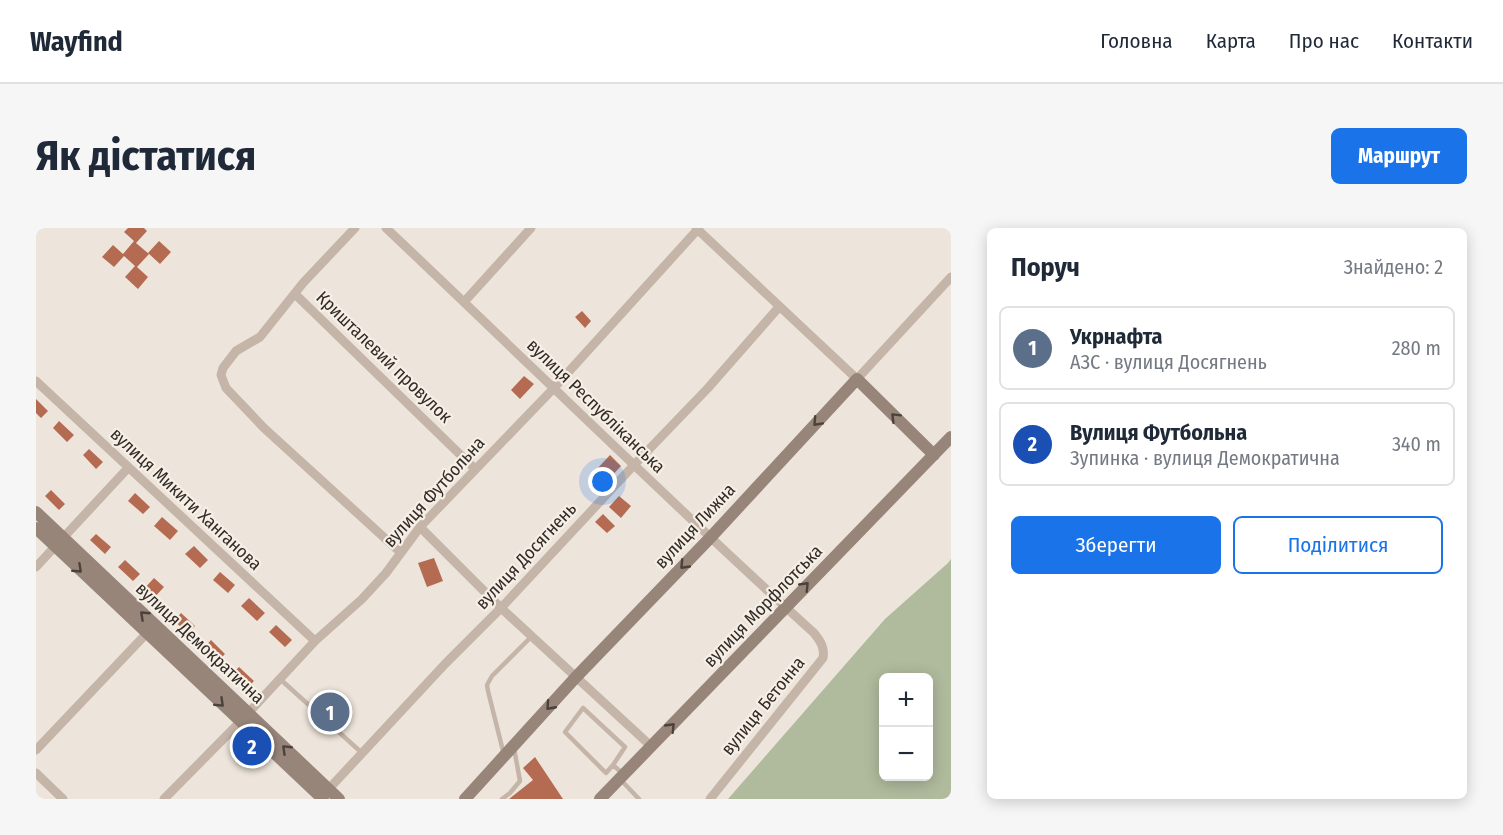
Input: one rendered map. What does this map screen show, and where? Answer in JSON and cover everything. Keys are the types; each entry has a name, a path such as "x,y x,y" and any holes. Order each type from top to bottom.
{"street":[{"path":"355,228 303,283 260,337 236,351 223,368 221,375 226,388 264,428 400,552"},
{"name":"вулиця Республіканська","path":"386,228 785,608"},
{"path":"464,302 531,228"},
{"path":"698,229 934,455"},
{"name":"вулиця Футбольна","path":"164,799 315,641 362,599 386,573 420,527 553,389 698,229"},
{"name":"вулиця Лижна","path":"465,799 576,677 710,538 951,277"},
{"name":"Кришталевий провулок","path":"295,294 476,469"},
{"name":"вулиця Досягнень","path":"323,796 445,664 501,608 708,388 780,307"},
{"name":"вулиця Микити Ханганова","path":"36,381 315,641"},
{"name":"вулиця Морфлотська","path":"600,799 951,437"},
{"path":"36,567 128,468"},
{"name":"вулиця Демократична","path":"36,512 59,543 147,633 244,717"},
{"path":"420,527 501,608 652,747"},
{"name":"вулиця Демократична","path":"36,528 59,543 244,717 323,796 339,799"},
{"name":"вулиця Бетонна","path":"710,799 823,658 823,647 820,641 785,608"},
{"path":"36,750 147,633"},
{"path":"36,773 63,799"}],"lane":[{"path":"505,755 487,685 492,676 532,636"},
{"path":"280,678 362,753"},
{"path":"583,708 625,747 613,765 606,773 565,732 583,708"},
{"path":"501,799 510,793 520,781 514,746"},
{"path":"613,765 639,799"}],"green space":[{"path":"951,559 951,799 728,799 885,619"}],"building":[{"path":"128,228 144,228 147,231 136,243 149,254 137,267 148,277 138,289 125,277 135,266 124,256 114,267 102,257 113,245 123,254 134,241 124,232"},
{"path":"159,241 171,252 160,264 148,253"},
{"path":"582,311 591,321 585,328 575,317"},
{"path":"524,376 534,384 520,399 511,390"},
{"path":"36,399 48,411 41,418 36,413"},
{"path":"59,421 74,435 67,442 53,428"},
{"path":"89,449 103,462 96,469 83,455"},
{"path":"610,455 621,466 607,481 596,470"},
{"path":"51,490 65,504 59,510 45,496"},
{"path":"135,493 150,507 143,514 128,501"},
{"path":"619,496 631,506 621,518 609,507"},
{"path":"603,514 615,526 607,533 595,522"},
{"path":"162,517 178,531 170,540 154,526"},
{"path":"96,534 111,547 105,554 90,540"},
{"path":"194,546 208,560 200,568 185,554"},
{"path":"434,558 443,581 427,587 418,563"},
{"path":"125,560 140,574 133,581 118,567"},
{"path":"220,572 235,585 228,593 213,580"},
{"path":"154,578 164,587 153,599 143,590"},
{"path":"249,598 265,613 257,621 241,606"},
{"path":"181,613 195,626 188,633 174,621"},
{"path":"276,625 292,640 285,647 269,632"},
{"path":"211,640 225,654 218,661 204,648"},
{"path":"239,667 254,681 247,688 232,674"},
{"path":"535,757 563,799 509,799 533,780 523,768"}],"place":[{"name":"Укрнафта","path":"330,712"},
{"name":"Вулиця Футбольна","path":"252,746"}]}
